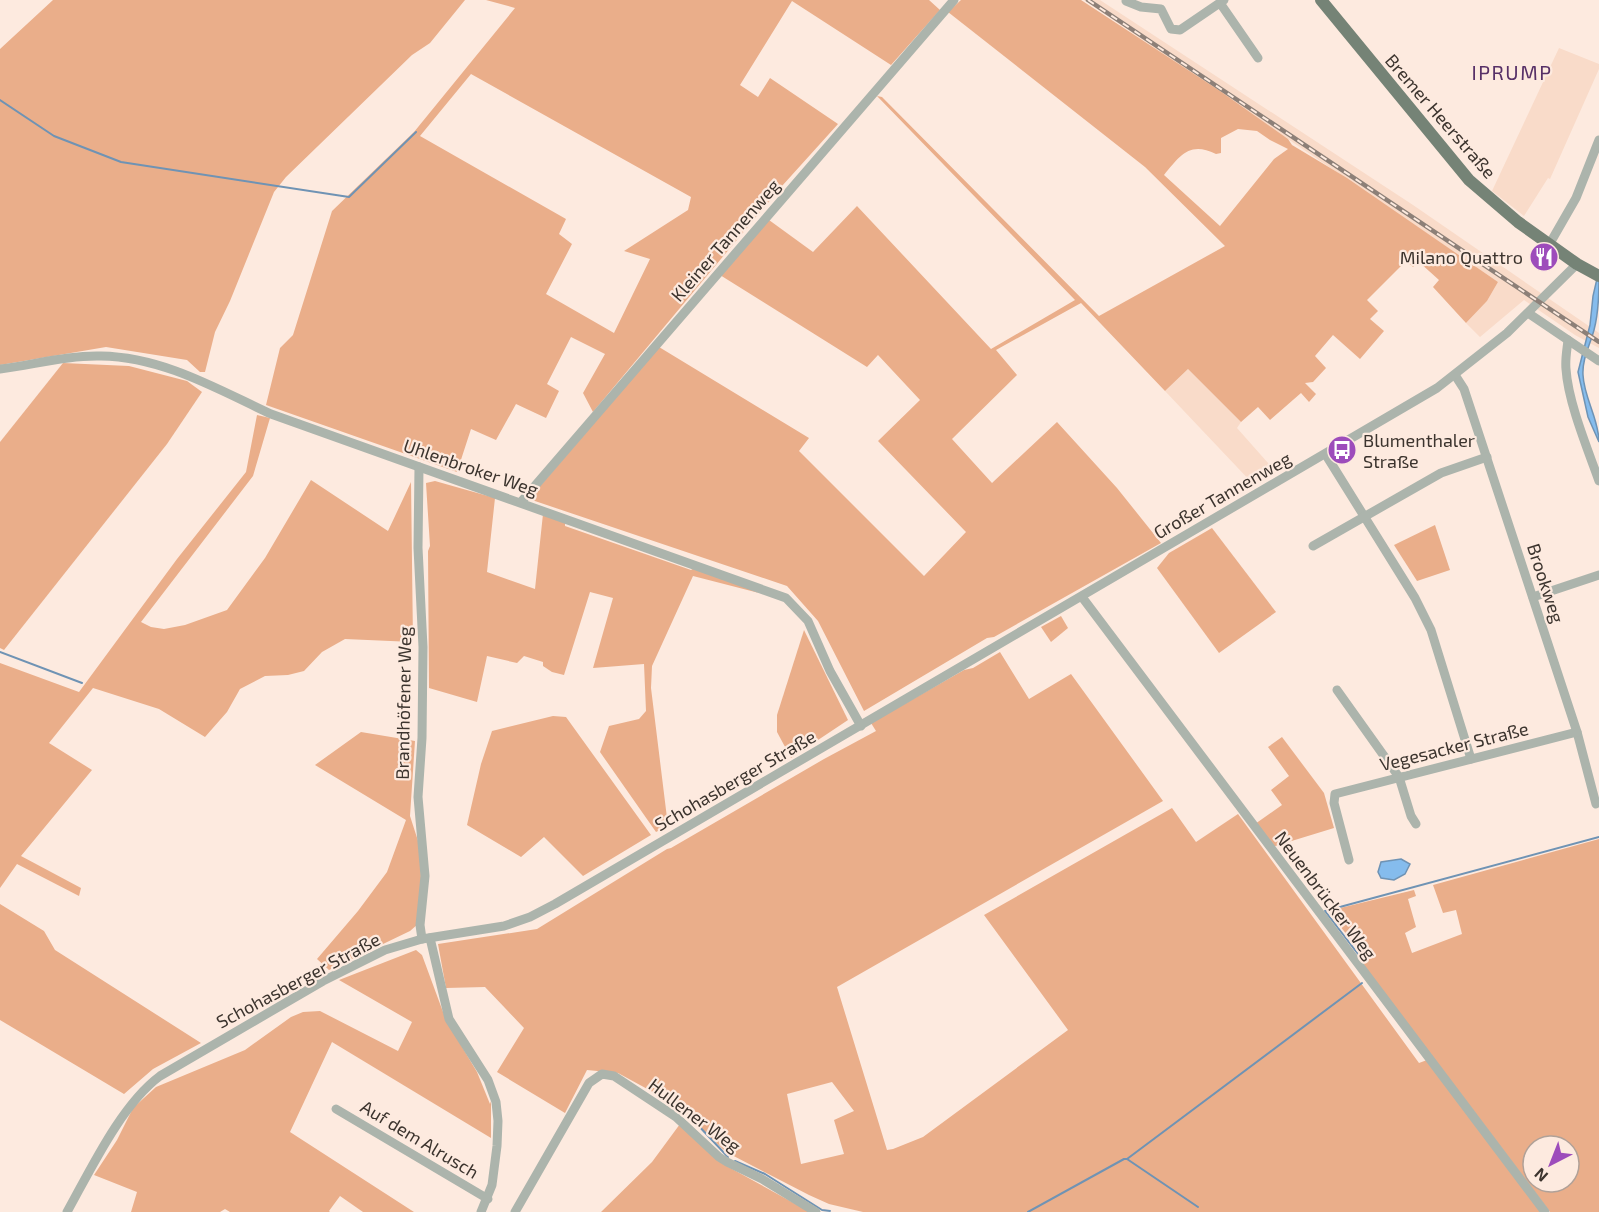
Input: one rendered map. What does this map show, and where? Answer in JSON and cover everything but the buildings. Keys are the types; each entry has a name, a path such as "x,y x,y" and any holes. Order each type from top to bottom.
{"main road":[{"name":"Bremer Heerstraße","path":"1321,0 1469,180 1518,222 1597,275"}],"street":[{"name":"Kleiner Tannenweg","path":"521,502 954,0"},
{"path":"1126,1 1141,7 1161,9 1172,29 1180,30 1222,2 1258,58"},
{"path":"1549,244 1576,198 1599,140"},
{"name":"Großer Tannenweg","path":"861,726 1437,388 1491,347 1578,264"},
{"path":"1528,313 1595,359"},
{"path":"1571,342 1566,368 1567,381 1581,432 1599,482"},
{"name":"Uhlenbroker Weg","path":"0,369 99,356 138,360 203,381 271,414 786,598 808,621 830,670 861,726"},
{"name":"Brookweg","path":"1455,375 1464,389 1487,457 1577,732 1596,804"},
{"path":"1326,454 1431,630 1472,759"},
{"path":"1312,546 1441,473 1487,457"},
{"name":"Brandhöfener Weg","path":"419,467 418,548 423,647 422,738 418,797 425,876 420,925 449,1019 488,1080 496,1102 497,1146 485,1206"},
{"path":"1533,597 1599,575"},
{"name":"Neuenbrücker Weg","path":"1082,597 1545,1212"},
{"path":"1337,690 1400,777 1411,816 1416,825"},
{"name":"Schohasberger Straße","path":"67,1212 129,1106 146,1086 188,1059 323,981 385,951 426,939 504,926 530,917 861,726"},
{"name":"Vegesacker Straße","path":"1349,860 1333,797 1339,792 1577,732"},
{"name":"Hullener Weg","path":"515,1212 589,1083 602,1074 614,1076 676,1117 719,1157 762,1179 816,1212"},
{"name":"Auf dem Alrusch","path":"336,1109 485,1206"},
{"path":"485,1206 494,1212"}],"shaded area":[{"path":"53,0 465,0 430,43 412,55 286,177 274,192 215,332 205,372 200,372 187,360 106,347 0,365 0,49"},
{"path":"486,0 929,0 940,10 891,65 792,1 740,85 758,97 770,78 838,124 782,186 593,412 583,393 605,354 571,337 547,384 559,391 546,418 516,404 496,440 471,429 457,472 266,405 280,348 293,335 332,211 414,132 515,8","holes":["471,74 691,197 688,210 624,251 650,259 614,333 546,294 572,244 559,234 566,219 420,136"]},
{"path":"961,0 1081,0 1220,91 1288,139 1292,145 1347,178 1498,282 1487,301 1466,323 1433,287 1439,280 1419,262 1413,267 1406,261 1367,300 1378,311 1370,319 1384,331 1360,359 1333,335 1315,356 1326,368 1313,382 1305,383 1316,394 1309,402 1301,393 1270,420 1258,407 1241,422 1188,369 1165,391 1081,303 996,350 1017,375 952,439 992,483 1057,422 1117,488 1161,543 994,637 987,638 864,711 818,621 787,586 529,499 659,347 809,438 799,451 924,576 966,532 878,441 920,400 878,355 867,367 720,275 769,220 813,252 857,206 991,349 1075,300 877,96 882,97 1099,316 1225,246 1145,167 948,12","holes":["1238,129 1257,131 1288,149 1274,159 1220,226 1164,175 1186,152 1199,149 1216,154 1221,153 1221,138"]},
{"path":"1084,0 1100,0 1413,205 1599,333 1599,348 1575,335 1524,300 1480,337 1466,323 1487,301 1498,282"},
{"path":"1559,48 1599,64 1599,69 1550,179 1548,178 1524,216 1492,191"},
{"path":"63,363 129,366 187,381 202,392 167,444 4,650 0,648 0,442"},
{"path":"1188,369 1241,422 1237,428 1276,472 1254,485 1165,391"},
{"path":"257,415 270,418 253,476 141,622 151,627 164,629 185,625 227,610 265,558 311,480 388,531 411,482 413,642 345,639 322,652 304,671 288,675 265,676 240,689 227,712 205,737 159,709 93,688 49,743 92,770 21,856 81,888 79,896 17,864 0,888 0,663 79,692 177,559 246,472"},
{"path":"435,481 495,498 487,572 535,589 543,514 565,522 565,526 691,570 697,566 759,593 693,576 652,666 651,688 668,826 656,832 600,752 609,726 639,719 646,711 644,664 593,668 613,598 590,592 564,675 552,672 543,666 543,662 524,656 517,663 487,656 477,702 429,688 428,551 430,546 426,483"},
{"path":"1435,525 1450,570 1417,581 1394,545"},
{"path":"1212,528 1276,612 1219,653 1157,568 1169,553"},
{"path":"1061,616 1068,628 1051,642 1041,627"},
{"path":"804,630 848,720 791,758 777,732 777,715"},
{"path":"1000,652 1029,699 1071,674 1163,801 837,987 887,1150 923,1137 1068,1030 984,915 1172,808 1196,842 1238,814 1419,1063 1427,1060 1521,1185 1521,1194 1528,1194 1541,1212 863,1212 829,1204 726,1152 687,1115 662,1097 618,1073 587,1070 565,1113 497,1072 524,1028 485,987 446,988 438,944 537,929 667,849 876,731 871,723 964,670 973,668","holes":["832,1082 854,1111 834,1120 844,1154 801,1164 787,1094"]},
{"path":"553,716 566,717 651,835 583,876 544,837 521,857 467,825 481,764 492,731"},
{"path":"361,732 415,741 410,816 420,847 421,879 418,924 410,931 329,970 317,959 358,911 387,872 406,820 315,765"},
{"path":"1282,737 1324,793 1334,828 1272,847 1255,824 1282,805 1271,790 1289,776 1268,747"},
{"path":"1599,839 1599,1212 1550,1212 1536,1194 1581,1194 1581,1134 1521,1134 1521,1174 1365,967 1359,950 1328,911 1414,890 1416,896 1408,899 1416,927 1405,933 1412,953 1462,934 1456,910 1443,913 1433,885"},
{"path":"0,904 44,931 55,950 201,1043 153,1069 124,1094 0,1020"},
{"path":"416,950 422,955 446,1020 477,1072 490,1104 491,1101 491,1138 332,1042 290,1132 414,1212 363,1212 340,1196 330,1212 230,1212 225,1209 220,1212 131,1212 137,1192 94,1175 117,1140 133,1108 156,1087 245,1050 291,1017 303,1012 320,1011 398,1051 412,1022 339,980"},
{"path":"680,1124 723,1164 810,1212 601,1212 652,1162"}],"water":[{"path":"1599,270 1597,315 1585,358 1583,375 1597,425 1599,442 1588,417 1578,372 1590,325"},
{"path":"1401,859 1410,864 1405,874 1394,880 1381,878 1378,872 1381,862"}],"waterway":[{"path":"0,100 54,136 121,162 349,197 416,132"},
{"path":"0,652 82,683"},
{"path":"1358,954 1325,911 1599,837"},
{"path":"1127,1159 1362,983"},
{"path":"692,1113 695,1122 728,1157"},
{"path":"1028,1212 1124,1159 1198,1207"},
{"path":"735,1161 765,1174 822,1210 830,1211"}],"railway":[{"path":"1088,0 1599,342"}],"place":[{"name":"Milano Quattro","path":"1544,257"},
{"name":"Blumenthaler Straße","path":"1342,450"}],"district":[{"name":"IPRUMP","path":"1512,72"}]}
